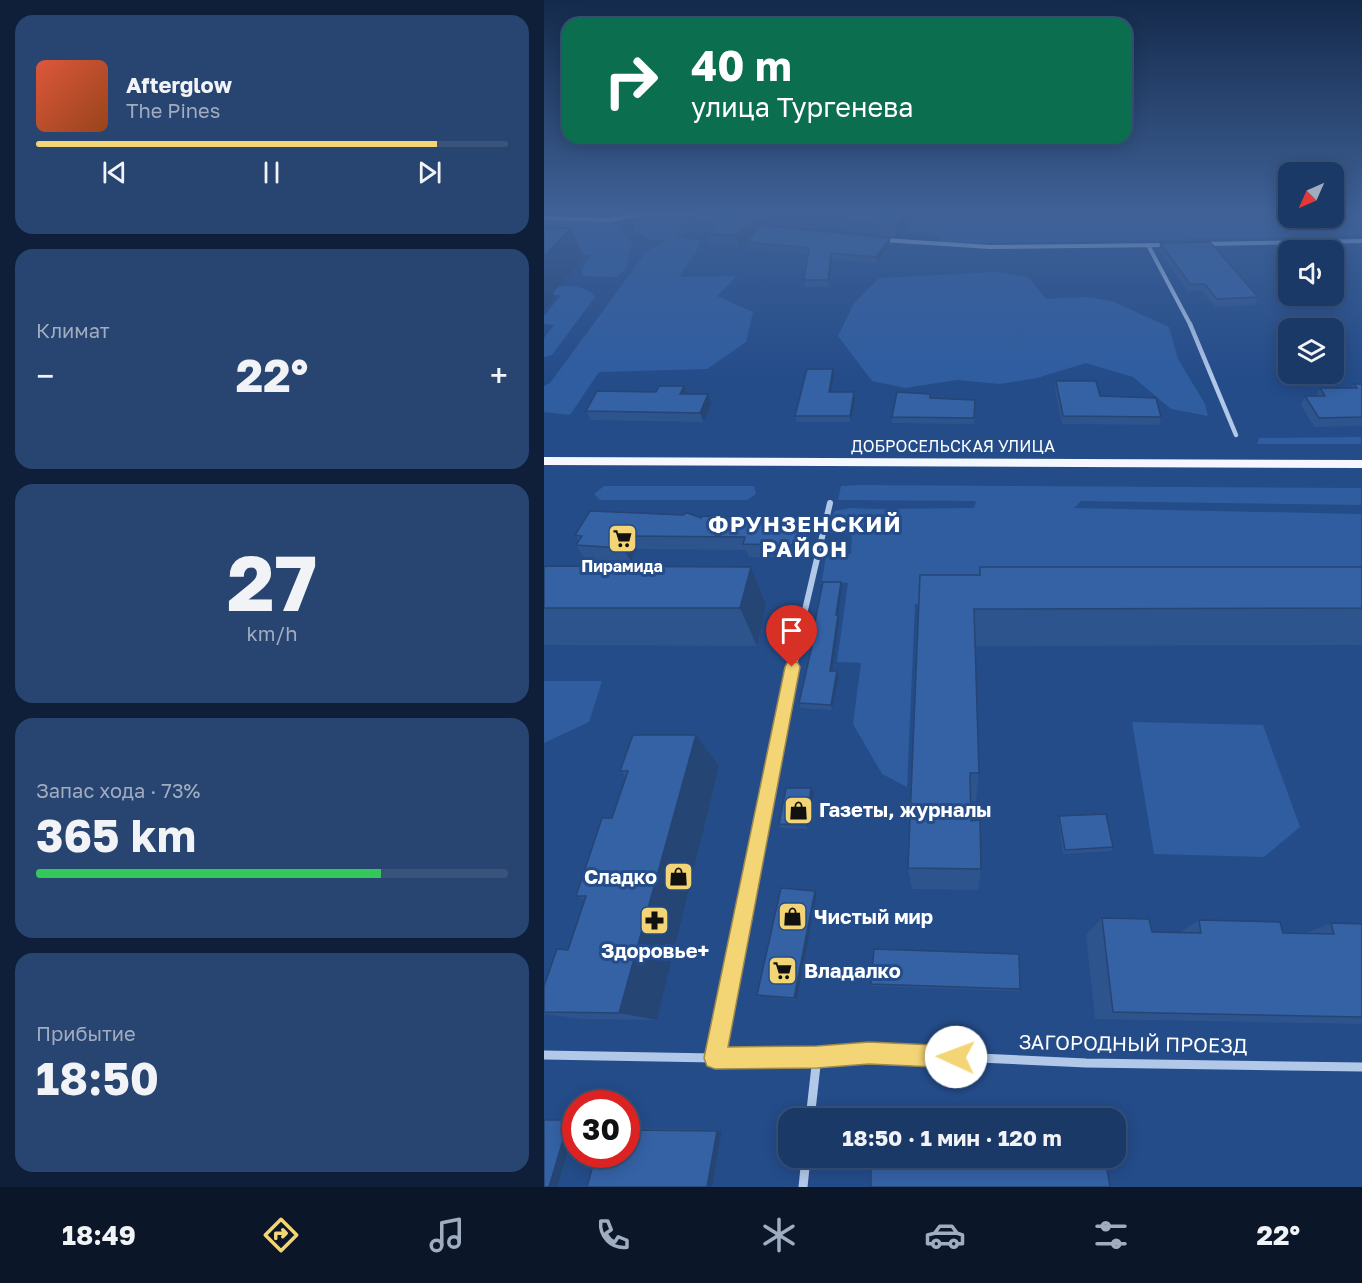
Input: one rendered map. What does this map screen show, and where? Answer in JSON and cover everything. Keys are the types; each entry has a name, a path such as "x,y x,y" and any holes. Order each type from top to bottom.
{"main road":[{"name":"ДОБРОСЕЛЬСКАЯ УЛИЦА","path":"544,461 1362,464"}],"street":[{"path":"1160,267 1192,328 1236,435"},
{"path":"715,1058 792,667 830,503"},
{"name":"ЗАГОРОДНЫЙ ПРОЕЗД","path":"544,1055 715,1058 817,1057 869,1053 1086,1063 1362,1067"},
{"path":"811,1108 817,1057"},
{"path":"803,1187 805,1168"}],"shaded area":[{"path":"626,267 616,277 582,276 582,269"},
{"path":"635,267 686,267 679,277 737,276 717,296 753,312 746,342 707,369 599,372 570,415 544,412 544,386 550,383"},
{"path":"996,272 1028,277 1046,299 1085,297 1112,301 1169,327 1178,359 1205,404 1208,416 1171,409 1133,377 1086,363 1037,378 1000,384 957,380 905,388 872,381 838,336 854,303 879,278"},
{"path":"544,287 579,287 595,297 552,355 544,357 544,338 554,325 544,324 544,316 561,295 544,295"},
{"path":"1361,437 1361,444 1257,444 1259,438"},
{"path":"604,486 754,486 756,494 747,500 600,500 594,494"},
{"path":"841,486 1361,488 1361,505 1081,501 1074,508 1361,514 1361,599 1059,597 915,604 907,787 882,774 853,724 861,663 837,662 848,583 822,581 826,555 851,554 852,532 829,533 830,520 835,511 851,508 974,508 976,501 838,500"},
{"path":"544,681 602,681 589,722 544,743"},
{"path":"1132,722 1263,725 1300,827 1264,857 1154,854"}],"building":[{"path":"806,267 829,267 828,280 804,280"},
{"path":"1178,267 1232,267 1258,297 1217,299 1205,284 1190,284"},
{"path":"807,369 833,369 829,392 854,392 850,416 795,416"},
{"path":"1056,381 1096,381 1100,396 1156,398 1161,417 1063,416"},
{"path":"1354,384 1362,384 1362,417 1319,418 1305,396 1325,396 1320,388 1357,388"},
{"path":"659,386 684,386 680,394 708,394 700,413 586,411 597,391 656,392"},
{"path":"897,392 930,394 930,398 975,400 974,418 892,417"},
{"path":"590,511 684,515 685,512 701,518 702,516 802,519 795,545 743,544 745,537 629,536 622,548 576,545 582,536 575,535"},
{"path":"544,566 751,567 740,608 544,608"},
{"path":"980,567 1362,567 1362,608 974,609 979,773 970,773 971,821 980,820 981,869 908,868 920,575 980,575"},
{"path":"823,582 841,582 830,671 837,671 831,705 799,703 812,646 810,646"},
{"path":"633,735 696,735 619,1013 544,1012 544,986 557,949 568,950 586,896 576,896 602,818 612,818 628,771 620,771"},
{"name":"Газеты, журналы","path":"786,788 811,788 806,825 779,824"},
{"path":"1106,814 1113,847 1065,850 1059,816"},
{"path":"781,888 815,891 794,998 757,995"},
{"path":"1102,918 1149,919 1152,932 1201,933 1199,920 1280,922 1283,933 1334,934 1331,923 1362,924 1362,1017 1113,1012"},
{"path":"874,949 1019,954 1020,989 871,984"},
{"path":"544,1120 562,1120 562,1143 549,1187 544,1187"},
{"path":"640,1130 717,1131 707,1187 587,1187 592,1168 640,1168"},
{"path":"871,1168 1107,1168 1110,1187 871,1187"}],"place":[{"name":"Пирамида","path":"622,538"},
{"name":"Газеты, журналы","path":"798,810"},
{"name":"Сладко","path":"678,877"},
{"name":"Чистый мир","path":"793,917"},
{"name":"Здоровье+","path":"655,920"},
{"name":"Владалко","path":"783,971"}],"district":[{"name":"ФРУНЗЕНСКИЙ РАЙОН","path":"805,536"}],"route":[{"path":"792,667 715,1058 817,1057 869,1053 956,1057"}]}
